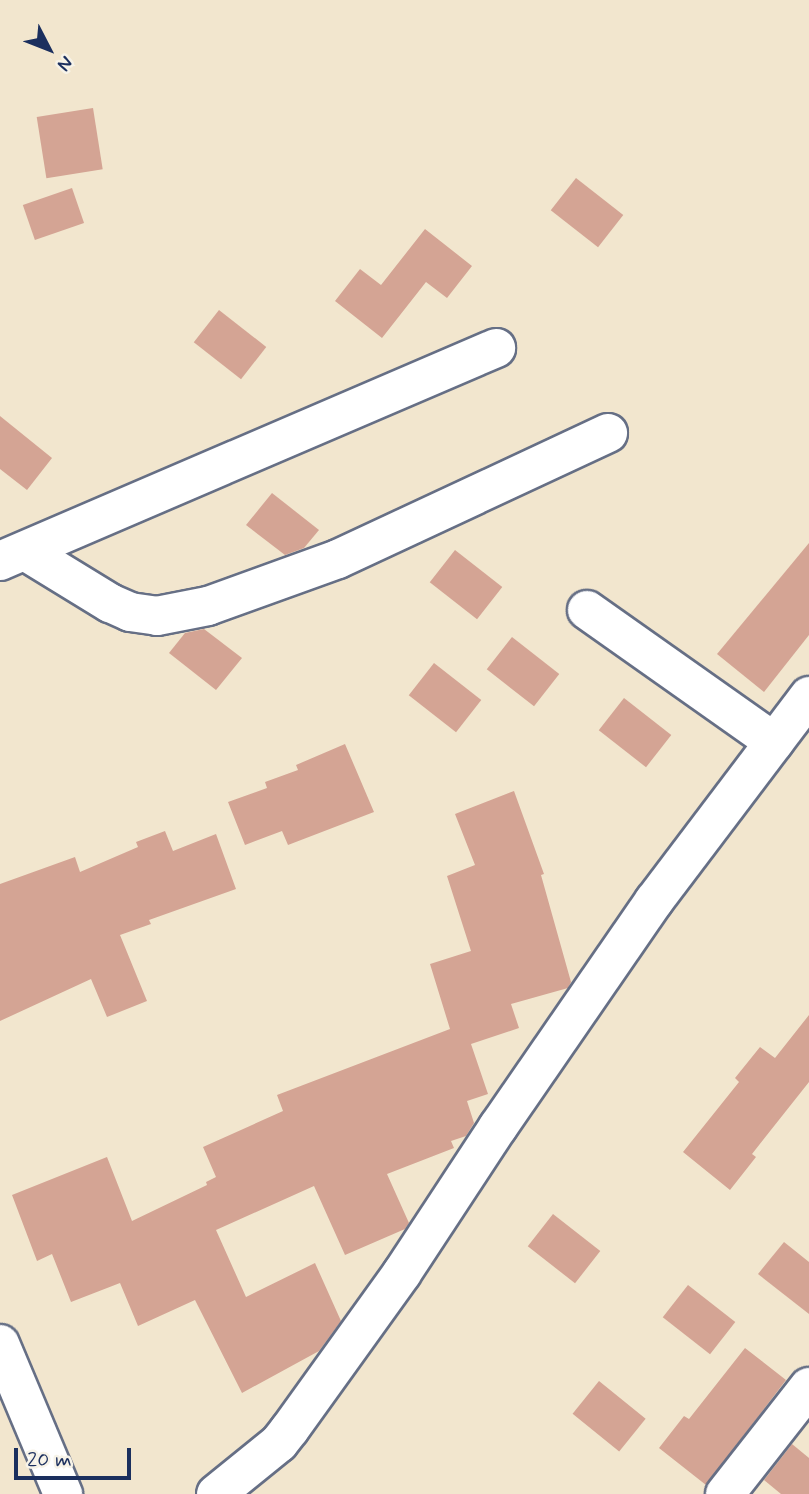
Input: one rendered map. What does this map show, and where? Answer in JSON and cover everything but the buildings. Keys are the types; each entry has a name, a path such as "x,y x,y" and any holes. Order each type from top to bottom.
{"street":[{"path":"13,556 496,348"},
{"path":"13,556 130,612 157,616 208,606 338,559 608,433"},
{"path":"587,610 774,742"},
{"path":"216,1494 279,1443 290,1429 402,1273 498,1127 654,901 809,696"},
{"path":"0,1344 63,1494"},
{"path":"725,1494 805,1403"}]}
